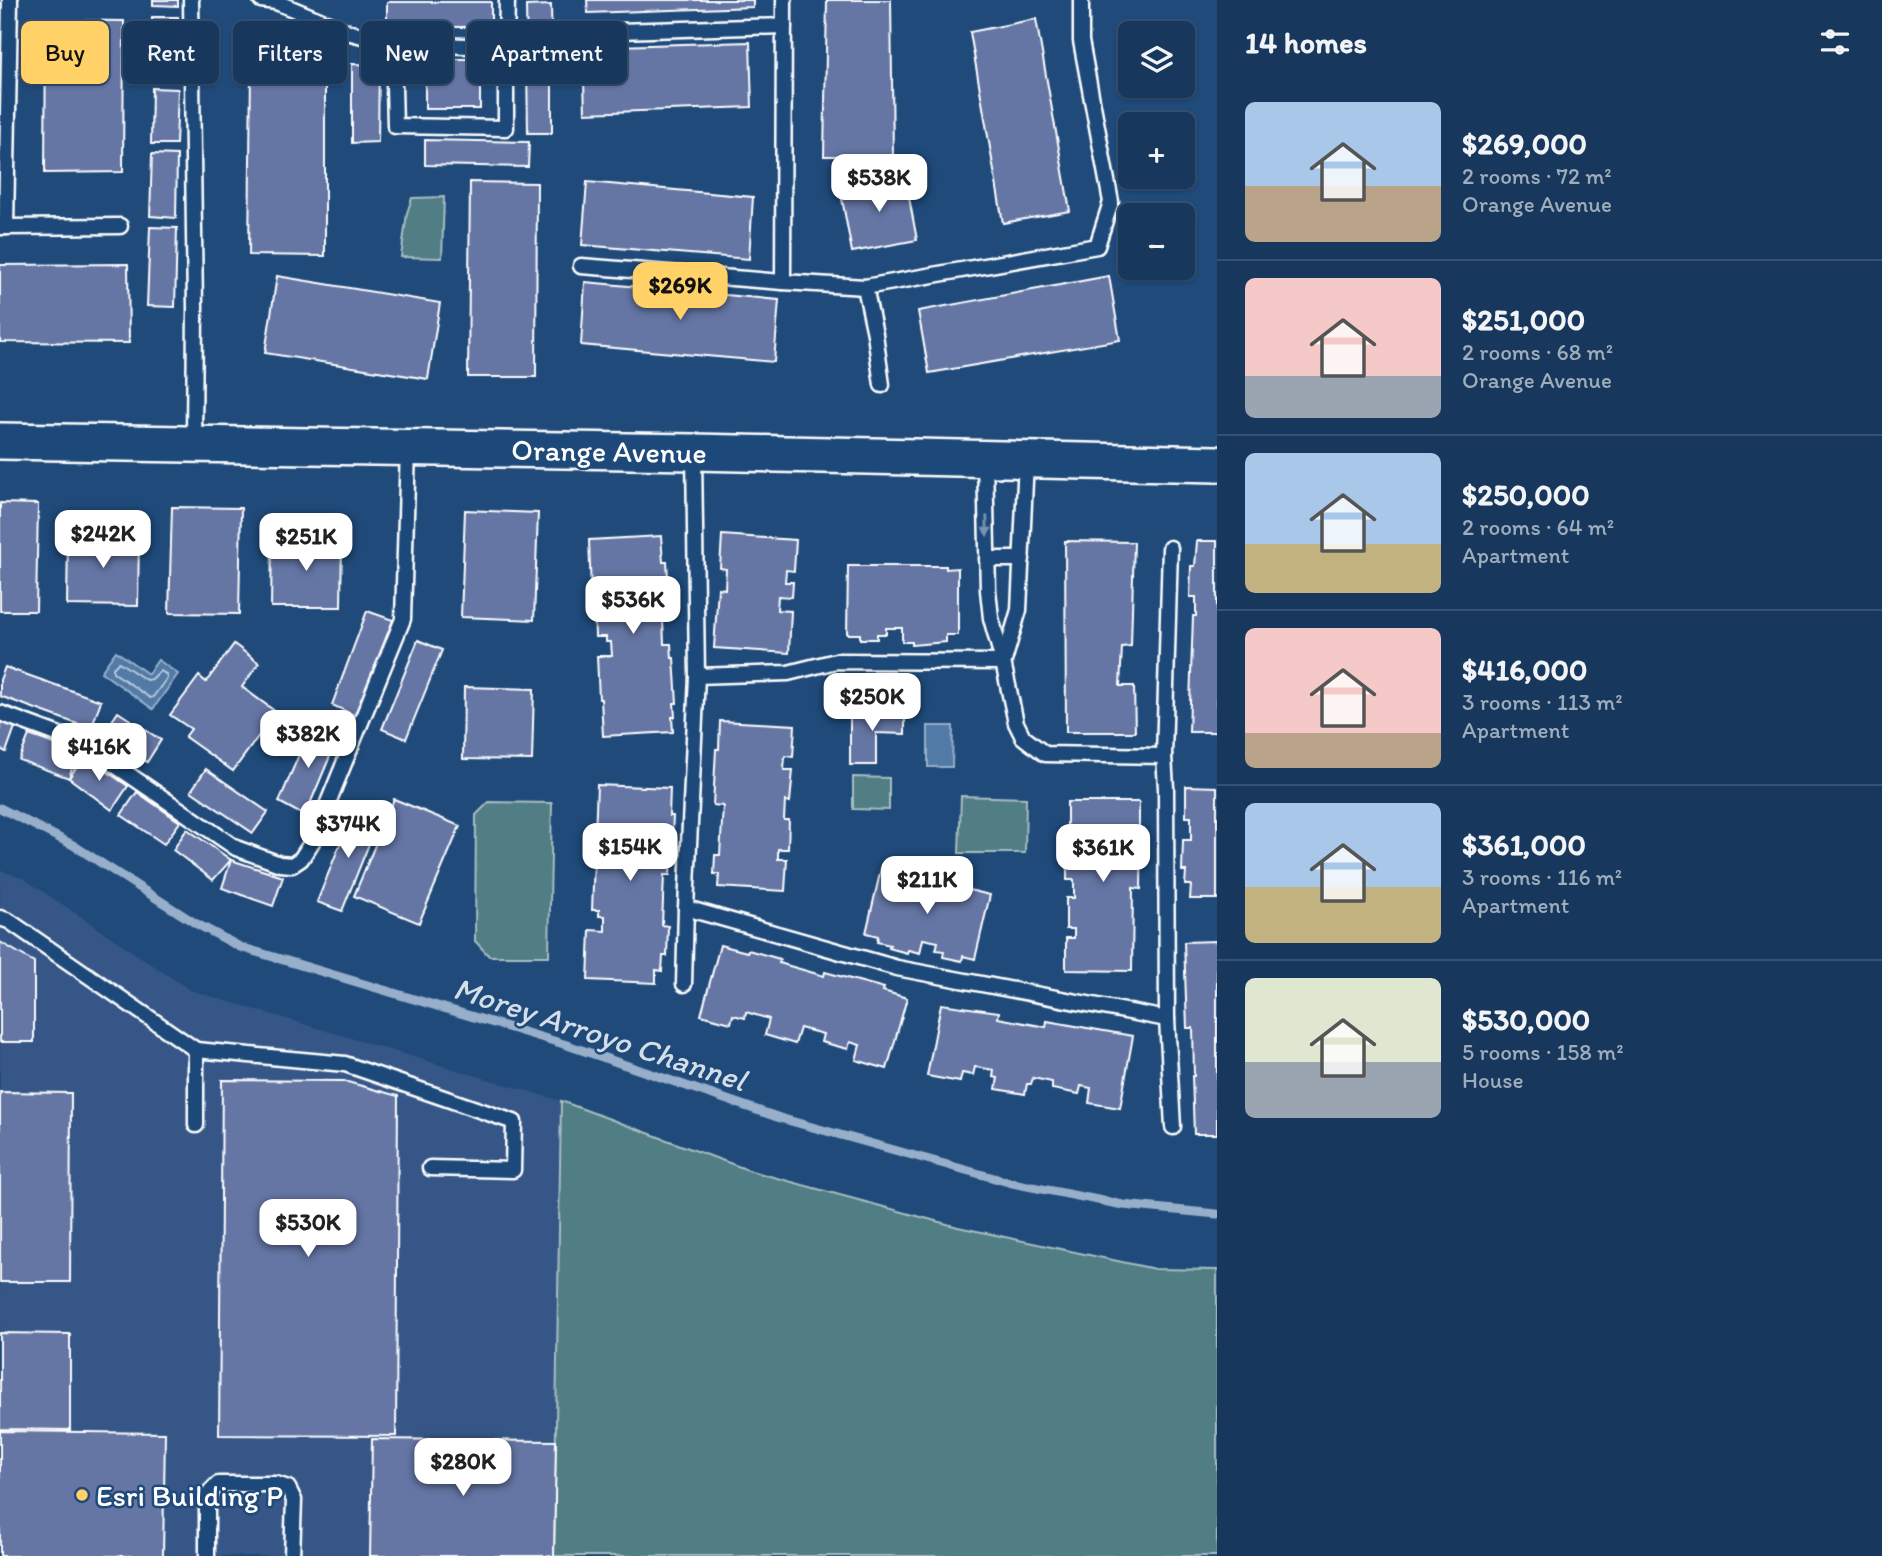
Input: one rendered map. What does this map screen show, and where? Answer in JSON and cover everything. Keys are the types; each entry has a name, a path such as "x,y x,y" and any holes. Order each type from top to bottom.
{"street":[{"name":"Orange Avenue","path":"0,442 694,452 1217,464"}],"lane":[{"path":"10,0 3,227 120,226"},
{"path":"191,0 194,445"},
{"path":"261,0 276,2 361,36"},
{"path":"507,0 507,21"},
{"path":"783,282 785,0"},
{"path":"581,266 865,287 1097,246 1111,202 1081,41 1081,0"},
{"path":"627,31 784,26"},
{"path":"394,84 395,126 506,128 506,84"},
{"path":"865,287 882,385"},
{"path":"0,713 84,744 236,848 280,864 292,865 301,859 312,842 403,619 408,448"},
{"path":"684,984 697,676 694,452"},
{"path":"985,458 991,618 1016,723 1023,737 1045,754 1164,756"},
{"path":"1003,662 1019,610 1026,460"},
{"path":"1170,548 1164,756 1167,1019 1173,1127"},
{"path":"988,559 1022,559"},
{"path":"697,676 788,673 836,661 1003,662"},
{"path":"686,908 897,968 1167,1019"},
{"path":"0,918 9,921 196,1050 345,1064 514,1122 513,1170 430,1168"},
{"path":"196,1050 196,1125"},
{"path":"207,1556 208,1494 218,1484 276,1484 288,1488 294,1500 292,1556"}],"shaded area":[{"path":"0,870 23,878 190,990 561,1101 554,1556 0,1556"}],"green space":[{"path":"444,197 442,258 401,257 407,213 412,198"},
{"path":"853,777 889,778 889,810 853,809"},
{"path":"961,796 1026,798 1025,853 959,853"},
{"path":"489,802 552,803 549,956 489,956 475,941 476,815"},
{"path":"561,1101 751,1171 958,1227 1155,1269 1217,1270 1217,1556 554,1556"}],"water":[{"path":"116,651 148,674 158,660 178,674 153,709 101,672"},
{"path":"928,726 953,726 952,767 928,767"}],"building":[{"path":"153,0 178,0 178,6 153,5"},
{"path":"587,0 753,0 753,7 588,13"},
{"path":"827,0 891,0 893,156 824,156"},
{"path":"387,2 491,2 491,21 467,21 467,27 453,27 453,21 387,21"},
{"path":"551,5 551,21 526,21 526,6"},
{"path":"152,17 178,17 178,21 152,21"},
{"path":"1036,19 1070,211 1003,223 970,32"},
{"path":"46,20 124,21 123,172 45,173 46,84 109,84 109,21"},
{"path":"750,42 752,107 585,113 584,84 627,84 627,46"},
{"path":"453,59 467,59 467,84 480,84 480,109 425,109 425,84 453,84"},
{"path":"352,64 361,64 361,84 379,84 378,142 352,143"},
{"path":"251,84 325,84 325,256 249,255"},
{"path":"527,84 552,84 552,133 528,133"},
{"path":"152,88 178,89 176,144 151,144"},
{"path":"425,140 529,142 528,167 425,165"},
{"path":"152,154 177,155 176,218 150,216"},
{"path":"905,176 917,240 852,252 840,188"},
{"path":"470,182 537,183 536,377 468,377"},
{"path":"587,182 753,197 749,259 582,245"},
{"path":"150,227 177,228 175,307 147,306"},
{"path":"128,264 129,343 0,342 0,265"},
{"path":"277,276 440,303 428,379 265,353"},
{"path":"1109,276 1120,340 929,373 918,311"},
{"path":"585,282 779,300 774,362 581,345"},
{"path":"0,503 38,504 36,611 0,611"},
{"path":"172,507 241,508 239,614 169,613"},
{"path":"465,510 538,513 534,620 461,617"},
{"path":"68,535 139,536 138,606 67,605"},
{"path":"722,535 796,540 794,571 786,570 785,582 793,582 792,597 778,596 777,610 791,611 789,653 714,648 718,588 725,589 726,569 720,568"},
{"path":"661,536 663,562 667,562 669,594 662,595 664,644 671,644 677,703 674,703 675,717 672,717 673,732 603,736 597,656 612,656 611,642 606,642 606,637 595,637 596,591 591,591 589,540"},
{"path":"272,539 342,540 341,607 271,607"},
{"path":"1065,541 1134,542 1131,646 1122,647 1120,686 1134,686 1135,732 1066,732"},
{"path":"1197,541 1217,541 1217,732 1189,732 1193,616 1196,616 1196,597 1190,597 1191,566 1195,566"},
{"path":"848,566 958,568 958,635 946,635 946,642 912,645 912,642 902,642 902,628 886,628 886,634 877,634 877,639 860,639 860,634 847,634"},
{"path":"367,611 393,620 356,716 332,705"},
{"path":"418,640 442,650 406,739 382,729"},
{"path":"234,644 259,663 242,687 276,712 233,771 185,737 191,729 170,715 199,676 206,682"},
{"path":"5,667 101,701 91,729 0,696 0,680"},
{"path":"464,687 534,689 532,760 463,759"},
{"path":"850,710 905,711 905,734 876,733 876,765 850,765"},
{"path":"118,712 161,740 147,762 105,731"},
{"path":"0,721 15,727 6,752 0,749"},
{"path":"720,721 795,725 793,757 785,756 784,770 793,770 790,802 785,801 784,820 789,820 788,849 778,849 778,859 787,859 785,891 718,887 719,874 714,874 715,855 720,855 723,806 713,805"},
{"path":"311,726 338,737 305,816 279,802"},
{"path":"29,735 77,752 69,778 19,760"},
{"path":"84,756 128,786 112,810 69,778"},
{"path":"206,769 268,812 253,833 191,791"},
{"path":"597,785 670,788 669,816 673,816 670,875 664,875 662,925 668,926 667,956 663,956 662,971 656,970 656,983 588,980 590,930 605,931 605,916 599,916 599,910 592,910"},
{"path":"1186,786 1217,787 1217,899 1190,899 1191,885 1185,885 1186,871 1182,871 1183,840 1191,840 1191,817 1186,817"},
{"path":"137,792 180,822 164,844 121,815"},
{"path":"394,799 460,826 419,923 354,896"},
{"path":"1067,802 1139,802 1139,829 1142,829 1141,889 1133,888 1132,971 1066,970 1066,938 1074,938 1074,929 1066,929 1066,898 1074,898 1074,880 1067,880 1067,845 1081,845 1081,834 1067,834"},
{"path":"354,809 379,819 342,911 317,902"},
{"path":"187,829 231,860 213,880 173,850"},
{"path":"231,860 283,877 273,906 222,888"},
{"path":"881,869 990,895 975,959 963,956 962,961 943,957 944,951 936,950 938,942 923,939 920,953 908,950 907,953 889,948 890,945 877,942 878,936 866,933"},
{"path":"1217,941 1217,1134 1194,1134 1193,1028 1187,1028 1184,942"},
{"path":"0,942 34,962 34,1042 0,1042"},
{"path":"720,945 780,959 779,963 824,976 825,972 884,988 883,991 907,998 887,1069 856,1060 860,1045 850,1042 848,1049 821,1042 823,1034 800,1028 795,1044 765,1035 769,1019 746,1012 745,1018 733,1015 731,1023 701,1015"},
{"path":"941,1004 999,1012 998,1018 1046,1027 1047,1021 1133,1036 1120,1108 1089,1103 1091,1088 1081,1086 1079,1094 1052,1089 1052,1082 1033,1078 1031,1084 1027,1084 1025,1094 996,1089 998,1078 993,1077 994,1070 975,1067 973,1075 962,1073 960,1082 927,1076"},
{"path":"222,1080 344,1081 398,1096 396,1436 219,1435"},
{"path":"0,1092 71,1093 70,1282 0,1282"},
{"path":"0,1333 70,1334 70,1430 0,1429"},
{"name":"Esri Building P","path":"0,1431 165,1433 163,1556 0,1556"},
{"path":"372,1439 556,1441 554,1556 370,1556"}],"waterway":[{"name":"Morey Arroyo Channel","path":"0,808 73,845 195,923 240,947 567,1045 780,1118 1012,1183 1123,1205 1217,1214"}],"place":[{"name":"Esri Building P","path":"82,1495"}]}
